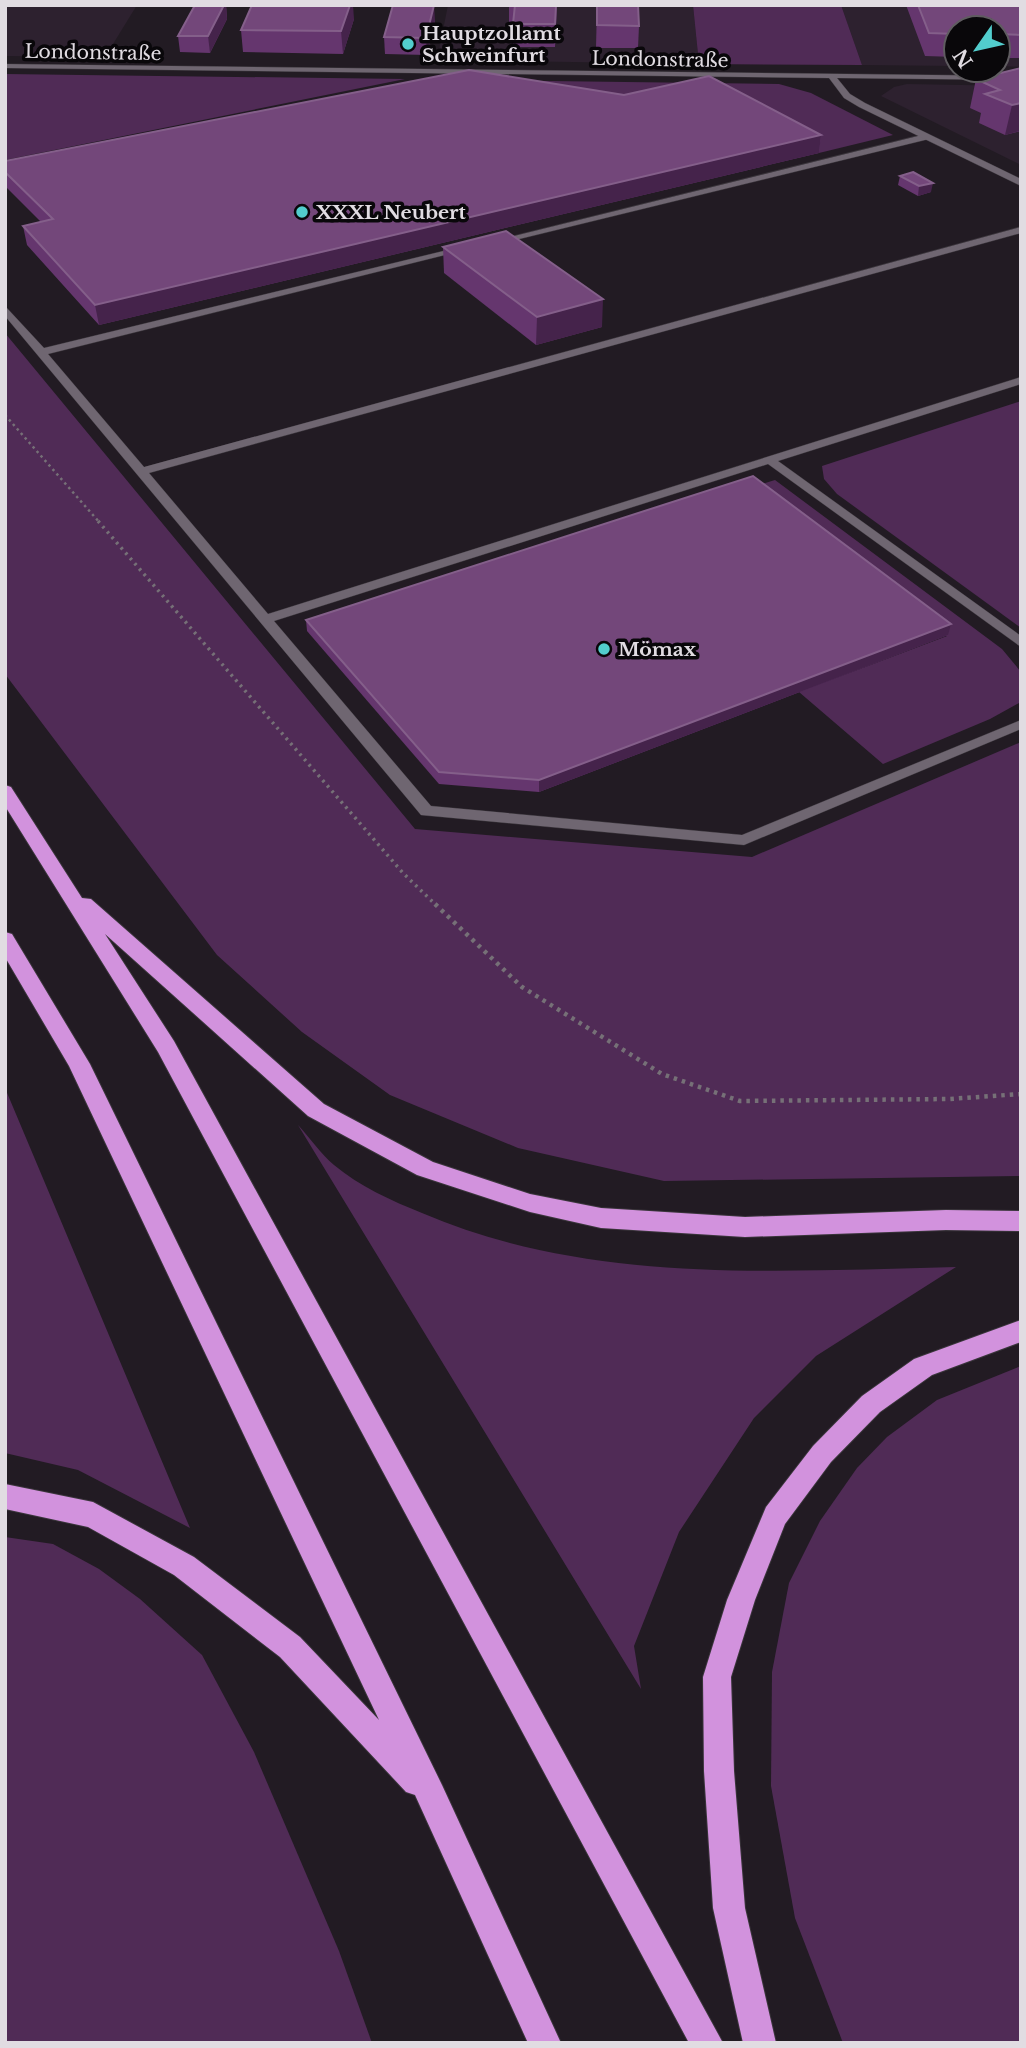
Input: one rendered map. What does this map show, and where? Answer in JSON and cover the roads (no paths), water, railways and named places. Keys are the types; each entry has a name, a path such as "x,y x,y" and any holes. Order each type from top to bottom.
{"highway":[{"path":"5,791 166,1047 707,2043"},
{"path":"64,887 316,1110 425,1169 530,1203 614,1219 745,1227 946,1220 1021,1221"},
{"path":"5,939 79,1064 431,1796 545,2043"},
{"path":"760,2043 729,1908 719,1771 717,1677 741,1600 775,1516 822,1454 871,1404 923,1367 987,1341 1021,1331"},
{"path":"5,1496 93,1515 184,1566 290,1647 431,1796"}],"street":[{"name":"Londonstraße","path":"5,66 1021,78"},
{"path":"419,82 452,71"},
{"path":"832,77 846,96 1021,183"},
{"path":"42,352 926,136"},
{"path":"143,471 1021,230"},
{"path":"5,309 426,811 744,840 1021,724"},
{"path":"265,619 1021,380"},
{"path":"770,460 1021,643"}],"place":[{"name":"Hauptzollamt Schweinfurt","path":"408,44"},
{"name":"XXXL Neubert","path":"302,212"},
{"name":"Mömax","path":"604,649"}]}
